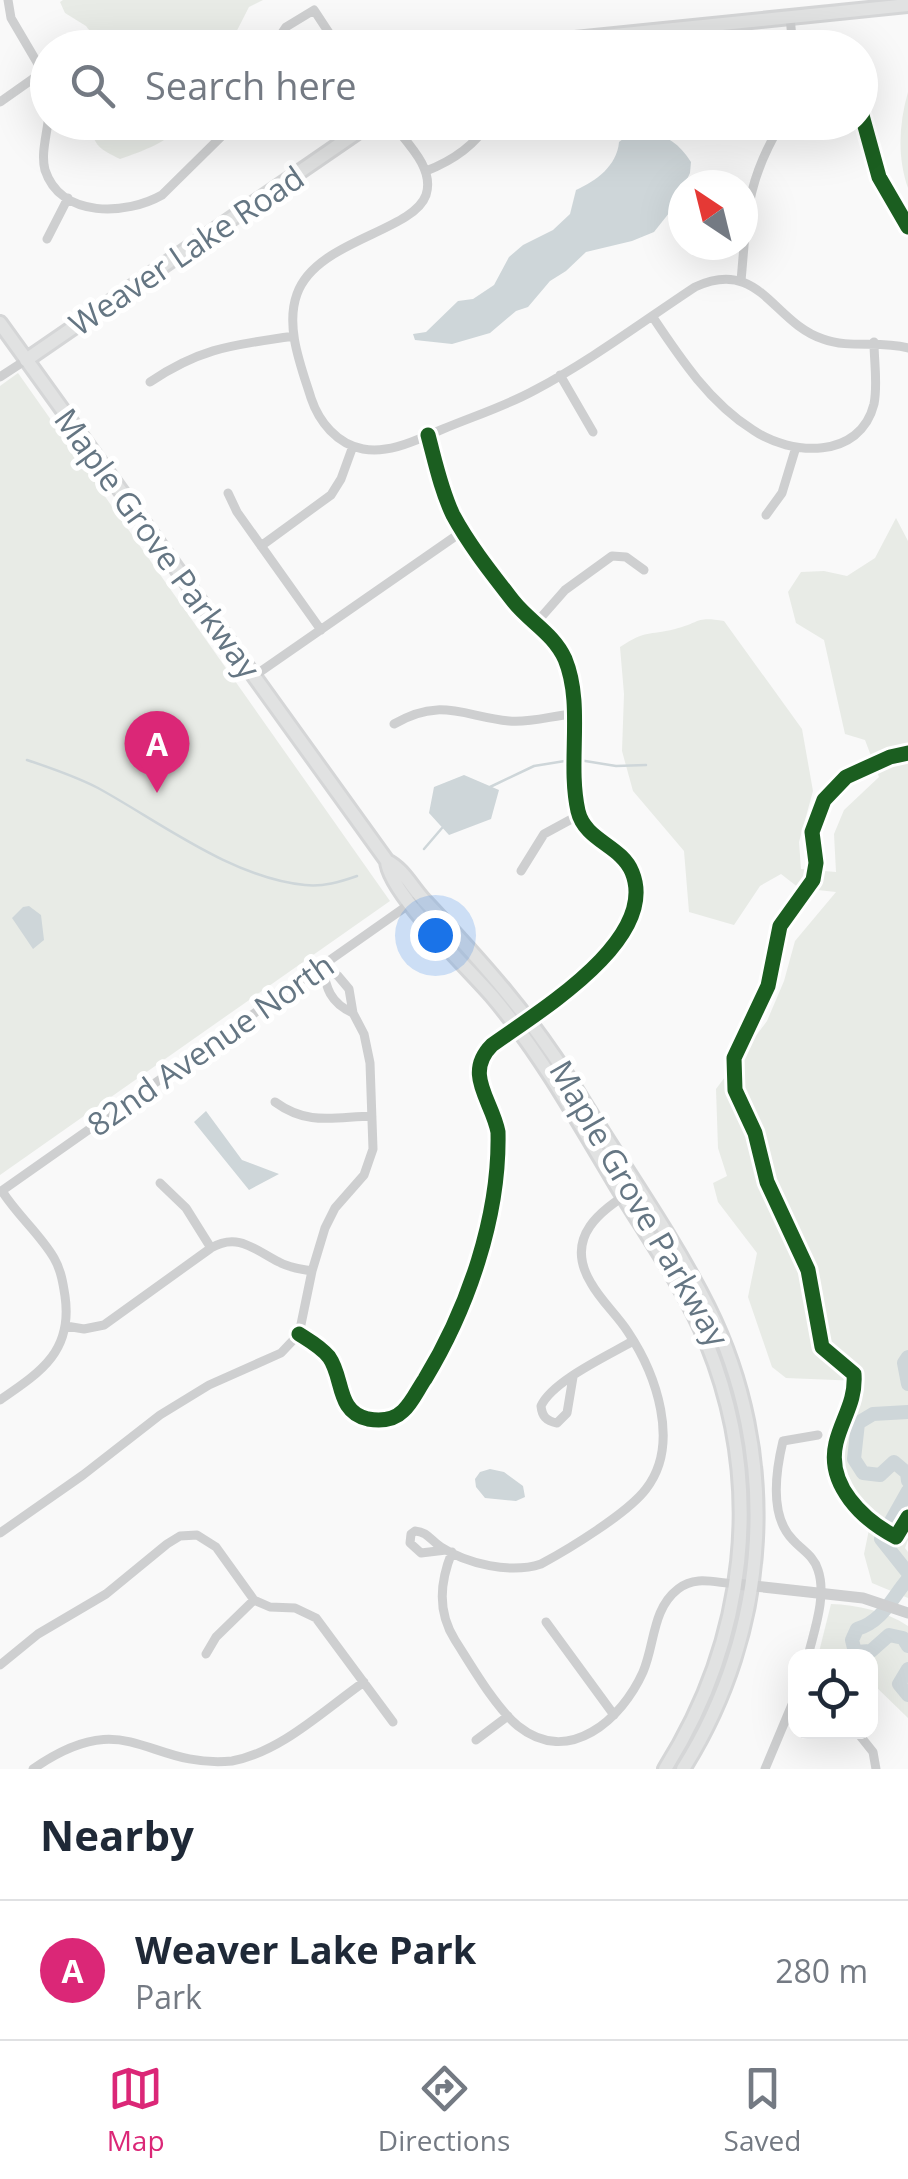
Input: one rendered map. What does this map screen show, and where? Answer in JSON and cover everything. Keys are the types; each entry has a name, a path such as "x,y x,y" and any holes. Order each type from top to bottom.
{"main road":[{"path":"664,30 908,6"},
{"name":"Weaver Lake Road","path":"26,360 346,140"},
{"name":"Maple Grove Parkway","path":"0,323 387,861 388,872 476,954 530,1018 707,1305 743,1399 758,1498 758,1532 746,1621 726,1686 683,1769"},
{"name":"Maple Grove Parkway","path":"415,900 518,1027 693,1312 728,1403 742,1499 736,1584 712,1680 664,1769"}],"street":[{"path":"8,0 16,28 30,50"},
{"path":"284,30 314,10 327,30"},
{"path":"790,17 792,30"},
{"path":"0,102 30,85"},
{"path":"47,140 45,169 55,186 68,198 103,210 148,203 174,184 218,140"},
{"path":"404,140 426,170 428,190 420,206 331,255 309,272 293,310 294,336 317,412 332,433 352,446 391,448 520,397 717,279 753,286 798,326 820,338 908,348"},
{"path":"426,170 457,156 476,140"},
{"path":"741,281 750,188 772,140"},
{"path":"47,239 68,198"},
{"path":"652,316 689,370 722,404 754,431 796,447 829,448 854,436 864,425 874,400 874,342"},
{"path":"150,382 189,357 208,350 294,336"},
{"name":"Weaver Lake Road","path":"0,377 26,360"},
{"path":"560,376 593,432"},
{"path":"299,1334 329,1357 344,1400 361,1417 394,1417 410,1402 449,1335 477,1262 494,1186 498,1132 478,1081 478,1068 487,1050 594,970 619,938 636,890 630,868 616,851 592,834 579,815 569,673 564,659 558,646 514,601 463,531 445,496 428,435"},
{"path":"261,546 331,495 352,446"},
{"path":"766,514 782,493 796,447"},
{"path":"228,494 322,630"},
{"path":"254,676 463,531"},
{"path":"536,623 565,590 612,556 626,558 644,570"},
{"path":"394,724 414,713 438,708 511,721 572,714"},
{"path":"521,871 544,834 579,815"},
{"name":"82nd Avenue North","path":"1,1191 415,900"},
{"path":"322,965 328,992 337,1004 353,1014"},
{"path":"0,1534 160,1415 209,1385 281,1354 299,1334 312,1271 329,1219 370,1162 374,1134 368,1049 353,1014 349,989 322,965"},
{"path":"276,1102 306,1119 372,1116"},
{"path":"160,1183 186,1208 210,1248"},
{"path":"636,1188 594,1218 582,1254 588,1279 633,1340 649,1372 664,1432 656,1474 639,1497 541,1564 507,1568 449,1551 441,1596 447,1626 508,1716 537,1737 564,1741 592,1734 614,1715 643,1671 658,1615 670,1596 688,1582 820,1592 875,1600 906,1612"},
{"path":"0,1400 44,1368 66,1326 66,1301 57,1264 1,1191"},
{"path":"66,1326 84,1329 104,1325 210,1248 227,1241 246,1242 285,1265 312,1271"},
{"path":"573,1376 567,1413 557,1423 551,1422 542,1413 543,1399 573,1376 633,1340"},
{"path":"809,1649 820,1592 818,1566 783,1526 777,1470 783,1441 818,1434"},
{"path":"0,1665 38,1634 106,1594 167,1544 180,1536 202,1537 216,1548 254,1600 270,1607 295,1608 316,1618 393,1722"},
{"path":"206,1654 216,1637 254,1600"},
{"path":"546,1622 614,1715"},
{"path":"33,1769 67,1748 101,1740 137,1744 168,1757 199,1763 243,1758 274,1745 364,1682"},
{"path":"765,1769 788,1715"},
{"path":"476,1740 508,1716"},
{"path":"863,1739 873,1752 876,1769"}],"shaded area":[{"path":"263,0 249,7 237,30 89,30 65,13 60,2"},
{"path":"908,92 908,188 901,140"},
{"path":"96,140 164,140 120,159"},
{"path":"622,140 670,140 691,162 690,170 668,170 668,214 654,232 586,252 550,281 528,307 516,311 490,333 452,344 415,340 413,334 426,332 458,301 473,299 494,285 509,257 523,245 553,230 570,214 576,190 604,172"},
{"path":"18,373 390,901 0,1175 0,386"},
{"path":"896,518 908,541 908,1598 872,1583 864,1554 872,1515 851,1481 843,1452 860,1381 786,1378 772,1367 748,1297 757,1253 718,1202 713,1183 727,1176 718,1148 716,1089 767,1021 795,941 836,892 799,888 781,874 760,886 734,925 689,912 684,851 633,791 622,751 624,694 620,647 642,635 702,620 724,621 802,729 813,791 799,842 801,869 836,872 834,834 844,810 879,777 865,740 845,734 824,640 796,623 788,592 801,572 847,576 875,558"},
{"path":"464,775 499,790 491,819 449,835 429,813 434,787"},
{"path":"29,906 41,915 44,940 33,949 12,918"},
{"path":"206,1111 242,1160 279,1174 249,1190 194,1122"},
{"path":"480,1472 504,1472 523,1486 525,1497 516,1501 485,1498 475,1479"},
{"path":"831,1604 871,1610 908,1626 908,1718 878,1689 878,1649 820,1649"}],"waterway":[{"path":"27,760 98,788 197,847 251,872 312,885 357,876"},
{"path":"490,787 534,766 571,760"},
{"path":"579,760 616,766 646,765"},
{"path":"424,849 442,828"},
{"path":"908,1357 904,1363 908,1384"},
{"path":"908,1412 873,1414 858,1423 854,1459 863,1473 880,1475 894,1462 907,1473 908,1481"},
{"path":"908,1491 881,1539 908,1573"},
{"path":"908,1579 880,1615 857,1629 852,1640 855,1652 871,1651 889,1635 903,1638 908,1646"},
{"path":"908,1669 899,1684 908,1695"}],"cycle path":[{"path":"869,140 879,177 908,227"},
{"path":"299,1334 329,1357 346,1402 358,1415 387,1419 409,1404 455,1322 487,1228 498,1132 480,1077 484,1056 492,1045 589,972 612,948 628,923 636,898 627,863 588,829 578,811 574,695 565,659 555,642 514,602 459,526 445,496 428,435"},
{"path":"908,753 846,777 824,800 812,832 816,863 813,880 780,926 768,986 734,1058 735,1090 755,1133 767,1182 808,1270 822,1347 854,1374 851,1402 834,1458 842,1487 860,1511 896,1537 908,1517"}],"place":[{"name":"Weaver Lake Park","path":"157,793"}]}
